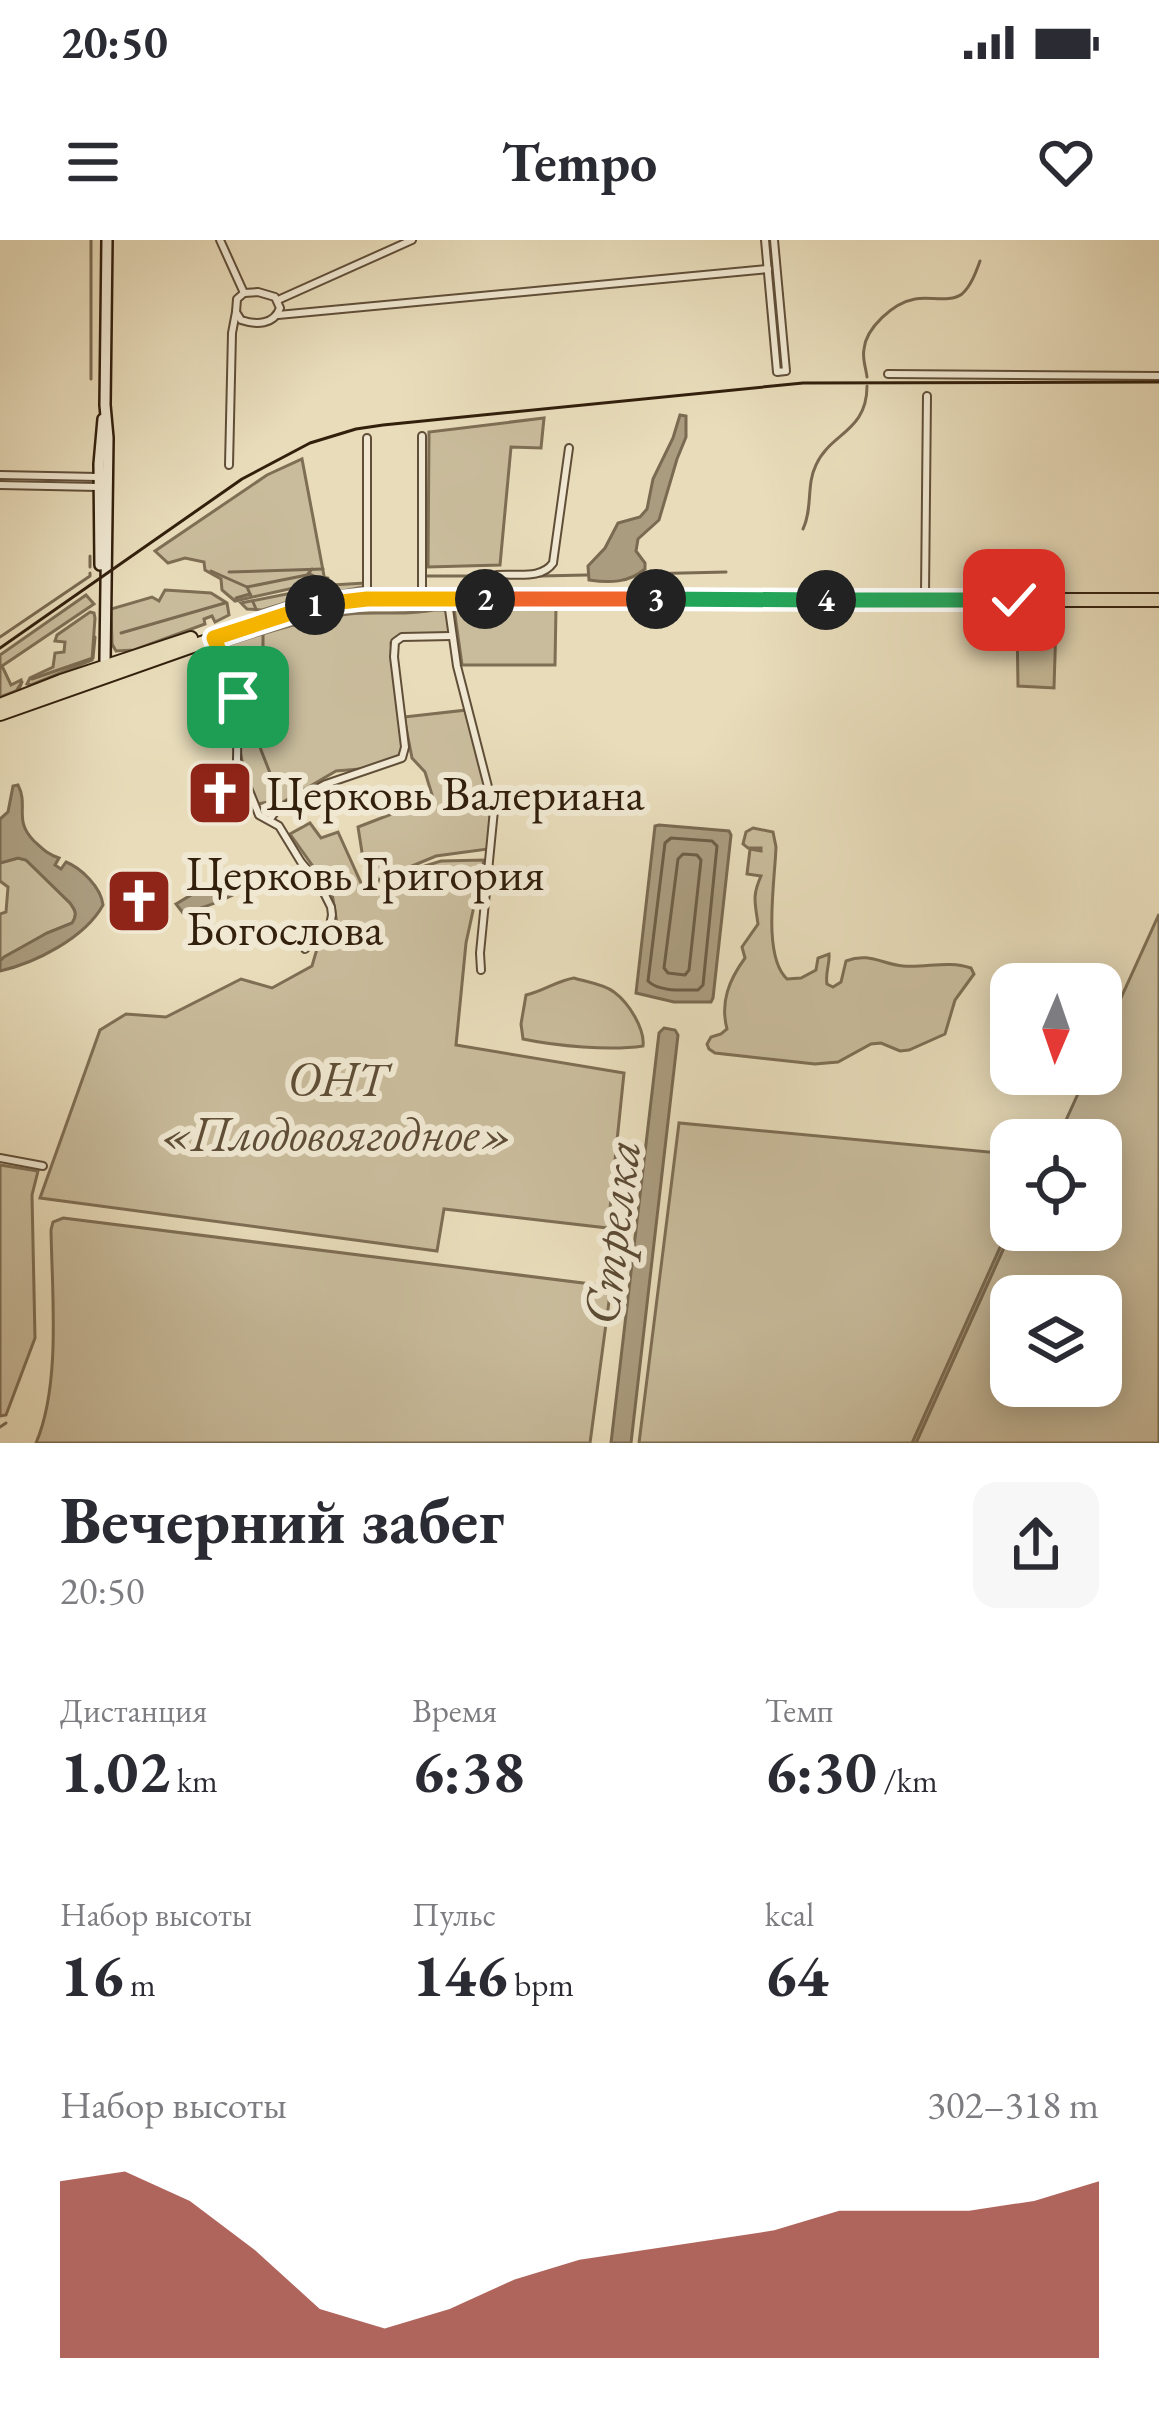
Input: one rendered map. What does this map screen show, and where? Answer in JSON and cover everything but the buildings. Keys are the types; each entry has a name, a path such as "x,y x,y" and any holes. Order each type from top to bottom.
{"main road":[{"path":"106,670 107,240"},
{"path":"0,705 296,603 338,595 1159,596"},
{"path":"0,714 106,670 323,603 367,599 1159,596"}],"street":[{"path":"220,240 244,293"},
{"path":"278,300 412,240"},
{"path":"765,240 777,372 786,371 774,240"},
{"path":"236,312 251,323 278,315 768,269"},
{"path":"229,465 237,299 244,293 272,294 278,300 278,315"},
{"path":"887,374 1159,376"},
{"path":"925,594 927,396"},
{"path":"422,436 422,593"},
{"path":"367,438 368,593"},
{"path":"495,593 497,575 540,574 553,563 569,448"},
{"path":"0,475 104,482"},
{"path":"0,485 104,482"},
{"path":"448,599 451,636 494,810 481,970"},
{"path":"270,819 276,811 326,784 400,760 405,750 395,642 402,637 451,636"},
{"path":"214,638 238,697 237,761 259,815 279,826 331,907 330,925 305,949"},
{"path":"0,1158 43,1166"}],"green space":[{"path":"544,418 541,448 511,447 500,565 428,567 429,432"},
{"path":"302,459 325,581 235,601 222,590 221,579 205,570 204,562 185,558 168,563 155,551 267,475"},
{"path":"364,583 364,587 262,610 247,609 241,603 332,585"},
{"path":"165,590 211,593 227,603 229,615 215,622 212,616 204,619 205,624 134,650 116,651 111,609 152,597 159,601"},
{"path":"86,595 94,604 2,666 11,685 21,680 21,684 0,698 0,655"},
{"path":"556,607 555,665 462,665 454,608"},
{"path":"447,610 449,633 401,635 391,643 402,748 398,758 372,768 336,771 271,809 268,802 258,804 239,746 243,703 221,647 333,616"},
{"path":"90,612 95,618 92,660 27,684 53,667 55,653 64,652 65,642 55,641 57,635"},
{"path":"1017,623 1056,623 1054,688 1018,686"},
{"name":"ОНТ «Плодовоягодное»","path":"467,710 488,796 488,849 436,856 376,881 441,861 484,860 466,943 456,1045 624,1073 608,1228 444,1209 437,1251 40,1198 100,1030 126,1014 166,1017 241,979 272,988 312,966 319,942 337,924 332,893 290,834 310,823 321,838 338,832 362,885 367,884 358,827 433,798 425,772 412,758 404,717"},
{"path":"753,828 773,832 772,936 779,968 787,979 816,970 818,958 829,954 827,984 833,987 841,982 846,961 854,959 971,968 974,974 955,1000 945,1034 909,1050 871,1044 838,1062 815,1064 709,1049 711,1037 727,1029 727,992 745,958 742,947 758,924 755,894 761,876 747,874 750,849 761,848 743,844 746,832"},
{"path":"26,860 70,903 75,917 73,923 0,961 0,914 6,912 8,887 0,881 0,863"},
{"path":"1159,914 1159,1443 639,1443 679,1123 990,1152 990,1251 1122,1251 1122,1119 1067,1119 1077,1095 1122,1095 1122,996"},
{"path":"574,978 620,997 639,1024 643,1046 583,1047 523,1039 526,995"},
{"path":"0,1165 38,1171 32,1195 35,1338 6,1415 0,1416"},
{"path":"63,1218 599,1285 610,1294 590,1443 36,1443 52,1367 51,1230 53,1222"}],"water":[{"path":"680,415 686,416 686,437 659,520 638,539 636,551 645,569 618,581 589,580 588,566 605,548 618,523 640,517 647,509 653,479"},
{"path":"18,785 28,833 59,858 55,865 61,869 66,862 84,873 103,905 84,928 58,947 0,971 4,957 72,923 75,915 70,903 26,860 0,863 0,819 8,812 13,786"},
{"path":"655,826 729,831 731,835 711,1002 674,1002 636,993"},
{"path":"253,871 256,882 221,900 183,913 176,904 223,879"},
{"path":"664,1028 678,1035 631,1443 611,1443 659,1033"},
{"path":"998,1251 1003,1251 916,1443 912,1443"}],"waterway":[{"path":"91,240 91,379"},
{"path":"867,377 866,341 882,318 907,301 962,294 980,261"},
{"name":"Стрелка","path":"803,529 816,465 855,423 867,386"},
{"path":"90,556 90,567"},
{"path":"247,587 307,575 312,569"},
{"path":"229,572 323,569"},
{"path":"211,571 247,587 251,596"},
{"path":"641,574 726,572"},
{"path":"0,637 90,573"},
{"path":"310,574 328,578"},
{"path":"540,576 587,575"},
{"path":"425,576 493,576"},
{"path":"236,598 250,594"},
{"path":"253,602 256,609"},
{"path":"121,633 225,603"},
{"path":"263,635 263,670 254,721 279,796"},
{"path":"32,679 93,658 95,637"},
{"path":"0,697 16,691 22,682"},
{"path":"0,1427 6,1423"}],"tram line":[{"path":"0,648 242,479 310,443 356,429 803,383 1159,382"}],"place":[{"name":"Церковь Валериана","path":"220,793"},
{"name":"Церковь Григория Богослова","path":"139,901"}],"route":[{"path":"238,697 214,638 341,600 1014,600"}]}
